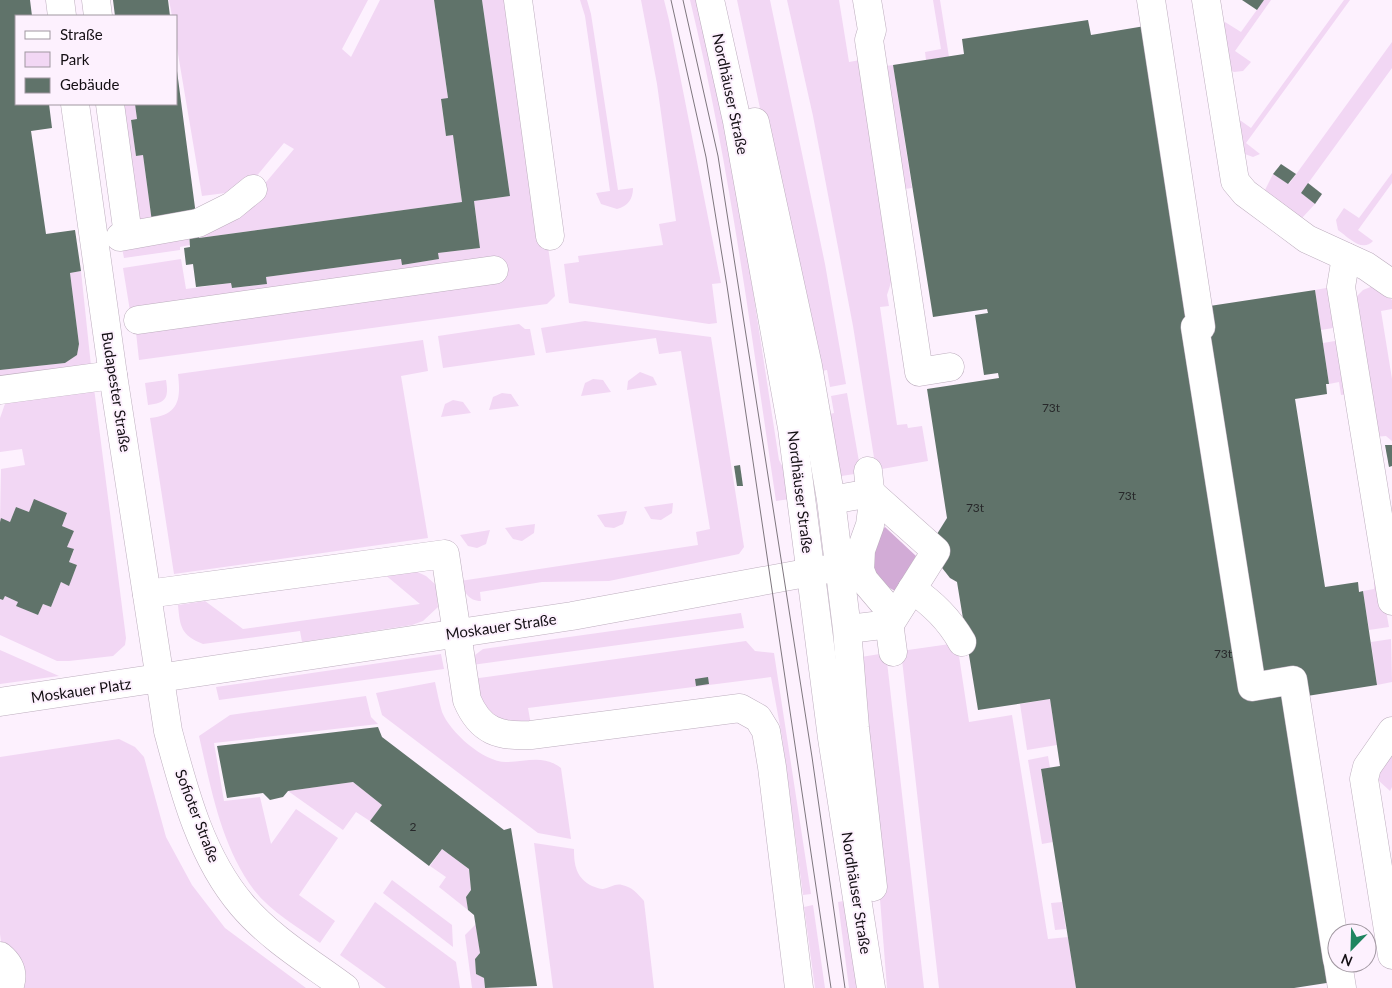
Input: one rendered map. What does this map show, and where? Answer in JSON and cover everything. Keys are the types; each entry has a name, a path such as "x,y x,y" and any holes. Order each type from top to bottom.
{"street":[{"path":"60,0 62,15"},
{"path":"96,0 98,15"},
{"path":"518,0 550,236"},
{"name":"Nordhäuser Straße","path":"710,0 737,121 792,428 832,738 871,988"},
{"name":"Nordhäuser Straße","path":"728,0 808,366 831,500 875,902 877,988"},
{"path":"867,0 872,30 869,40 919,372 950,367"},
{"path":"1151,0 1201,326 1195,327 1252,687 1293,680 1331,923"},
{"path":"1206,0 1235,181 1245,193 1307,239 1366,266 1392,284"},
{"name":"Budapester Straße","path":"75,105 103,377 147,594 162,680"},
{"path":"110,105 124,236 198,223 232,206 253,189"},
{"path":"1346,256 1341,287 1392,601"},
{"path":"138,320 494,270"},
{"path":"0,390 103,377"},
{"path":"838,499 869,482"},
{"path":"869,482 936,551 890,624"},
{"path":"869,482 870,525 861,550 860,570 864,580 887,607 893,652"},
{"path":"147,594 445,554 467,700 474,717 485,727 500,733 531,735 740,708 758,718 766,731 772,767 799,988"},
{"name":"Moskauer Straße","path":"162,680 616,609 839,568"},
{"path":"912,589 933,604 951,623 962,642"},
{"path":"857,628 890,624"},
{"name":"Moskauer Platz","path":"0,702 162,680"},
{"name":"Sofioter Straße","path":"162,680 168,731 180,773 206,847 224,880 242,905 266,928 345,988"},
{"path":"1392,731 1366,767 1364,779 1392,955"},
{"path":"0,956 9,965 12,976 9,988"},
{"path":"1340,973 1342,988"}],"green space":[{"path":"169,0 368,0 342,49 351,57 380,0 434,0 448,98 441,100 446,136 453,135 462,202 199,238 218,219 241,204 267,181 294,149 284,143 255,178 241,191 202,196 178,54 178,15 172,15"},
{"path":"482,0 513,0 555,296 547,304 139,360 134,314 130,311 123,268 181,259 186,289 231,283 232,288 267,284 266,277 401,259 403,265 438,259 438,253 480,248 474,201 510,196"},
{"path":"580,0 587,0 591,14 618,190 633,188 629,202 617,209 601,204 596,193 610,191 585,16"},
{"path":"641,0 664,0 669,20 721,283 712,284 717,323 709,324 569,303 564,264 579,262 578,256 663,245 659,224 676,221 657,84"},
{"path":"690,0 701,0 733,162 779,460 787,475 790,499 776,501 728,187 717,124"},
{"path":"737,0 770,0 825,264 846,384 830,387 827,370 816,372"},
{"path":"787,0 839,0 849,62 866,59 897,264 887,295 889,306 880,307 897,425 907,424 908,428 922,426 928,461 876,470 853,326 813,116"},
{"path":"933,0 940,0 949,57 926,60 925,52 941,49"},
{"path":"1264,0 1271,0 1235,51 1251,62 1243,71 1234,72 1230,70 1222,26 1225,22 1241,32"},
{"path":"1344,0 1350,0 1246,143 1260,154 1253,157 1242,153 1237,118 1251,128"},
{"path":"1392,42 1392,68 1301,193 1315,204 1302,218 1264,192 1273,174 1289,184"},
{"path":"893,65 912,188 898,190 879,67"},
{"path":"98,105 135,105 137,119 131,120 136,156 143,155 152,222 188,235 190,245 180,247 180,250 124,258 113,203"},
{"path":"1392,173 1392,183 1358,230 1373,241 1364,245 1355,243 1338,230 1336,220 1344,208 1359,218"},
{"path":"81,271 91,366 0,378 0,370 65,363 77,355 79,344 70,273"},
{"path":"1373,286 1392,300 1392,309 1381,311 1392,379 1392,441 1386,436 1374,437 1356,297 1363,290"},
{"path":"1332,287 1339,327 1321,330 1315,290"},
{"path":"585,321 711,337 744,547 739,554 609,581 542,582 480,592 481,601 477,601 470,598 460,581 698,545 696,532 710,529 681,351 659,354 656,338 546,353 541,328"},
{"path":"519,324 525,329 530,329 535,355 443,368 438,336"},
{"path":"423,340 428,371 401,376 428,538 174,574 150,418 167,413 176,404 179,391 178,374"},
{"path":"1341,340 1349,394 1341,395 1339,382 1329,384 1323,343"},
{"path":"640,372 653,377 657,385 627,390 628,381"},
{"path":"593,379 603,380 611,392 581,396 585,383"},
{"path":"166,380 167,391 165,398 159,403 148,405 145,383"},
{"path":"94,388 126,638 125,645 113,656 57,661 0,635 0,599 3,600 5,596 18,602 17,606 38,615 43,604 51,607 61,582 69,585 77,565 69,562 74,550 67,547 74,531 62,526 67,513 34,500 29,512 16,507 10,522 0,522 1,469 25,465 22,449 0,452 0,418 6,401"},
{"path":"502,393 511,394 519,406 489,410 493,397"},
{"path":"847,393 861,473 835,477 824,415 834,413 831,396"},
{"path":"453,400 463,402 471,413 441,417 445,404"},
{"path":"673,503 672,513 661,520 651,519 644,507"},
{"path":"627,511 623,524 614,528 605,527 597,515"},
{"path":"535,524 534,533 522,541 513,539 505,528"},
{"path":"490,530 486,544 477,548 468,546 460,535"},
{"path":"411,569 426,576 436,585 438,607 423,621 412,625 302,642 300,631 203,644 186,634 181,625 178,605 205,601 243,629 420,604 383,573"},
{"path":"1380,577 1389,627 1369,630 1363,591 1374,589 1374,580"},
{"path":"741,613 744,628 472,665 475,655 483,649"},
{"path":"1391,639 1392,682 1377,685 1371,642"},
{"path":"746,641 755,651 774,653 811,894 803,895 782,737 771,677 528,708 531,725 516,726 488,716 472,679"},
{"path":"957,643 969,722 1012,715 1048,939 1068,937 1076,988 939,988 901,651"},
{"path":"0,650 59,676 0,684"},
{"path":"886,653 924,988 887,988 861,657"},
{"path":"441,654 444,669 219,700 216,687"},
{"path":"435,682 442,712 446,720 468,745 497,761 541,760 548,761 561,768 571,839 538,833 382,715 376,693"},
{"path":"366,696 371,717 378,724 214,743 224,801 260,797 271,844 296,809 338,838 299,895 335,921 320,943 268,905 254,890 243,873 225,836 199,736 230,715"},
{"path":"1050,699 1057,745 1027,750 1020,704"},
{"path":"119,739 135,747 144,757 166,837 192,885 225,928 306,988 24,988 26,973 22,961 13,950 1,942 0,934 0,757"},
{"path":"1392,749 1392,787 1390,791 1378,780 1378,770"},
{"path":"1048,756 1050,768 1041,770 1053,842 1042,844 1028,760"},
{"path":"353,782 382,805 370,821 356,812 343,830 288,791"},
{"path":"534,843 574,849 577,870 582,879 587,883 602,889 617,885 626,886 644,901 654,988 553,988"},
{"path":"442,849 469,869 471,890 466,897 468,910 439,887 446,877 430,866"},
{"path":"392,880 452,925 453,947 383,893"},
{"path":"849,900 860,988 849,988 838,902"},
{"path":"375,902 456,962 460,988 386,988 340,955"},
{"path":"1062,902 1066,929 1055,930 1051,903"},
{"path":"813,905 825,988 815,988 804,907"},
{"path":"476,924 480,953 475,959 476,974 484,978 485,988 472,988 465,935"}],"shaded area":[{"path":"885,527 916,556 895,591 879,582 868,558 878,534"}],"building":[{"path":"0,0 30,0 32,15 15,15 15,105 49,105 52,128 31,131 46,234 75,230 81,271 70,273 79,344 77,355 65,363 0,370"},
{"path":"113,0 168,0 170,15 115,15"},
{"path":"434,0 482,0 510,196 474,201 480,248 438,253 439,259 402,265 401,259 266,277 267,284 232,288 231,283 196,287 193,264 186,265 184,248 190,247 188,217 152,222 143,155 136,156 131,120 137,119 135,105 178,105 178,79 199,238 462,202 453,135 446,136 441,99 448,98"},
{"path":"1242,0 1264,0 1257,10"},
{"path":"1088,20 1091,35 1163,23 1190,309 1315,290 1329,384 1326,384 1327,394 1295,399 1325,587 1358,582 1359,592 1363,591 1377,685 1288,699 1327,944 1327,973 1332,973 1333,982 1294,988 1076,988 1041,769 1060,766 1050,699 978,710 957,582 950,578 939,564 937,534 947,518 927,389 999,378 998,373 984,375 975,315 988,313 987,309 933,317 893,65 964,54 962,39"},
{"path":"1281,164 1296,174 1288,184 1273,174"},
{"path":"1308,183 1322,194 1315,204 1301,193"},
{"path":"1385,445 1392,445 1392,466 1389,467"},
{"path":"740,465 743,486 737,486 734,466"},
{"path":"34,499 67,513 62,526 74,531 67,547 74,549 69,562 77,565 69,586 61,582 51,607 43,604 38,615 16,606 18,602 5,596 3,600 0,599 1,518 10,522 16,507 29,512"},
{"path":"708,677 709,684 696,686 695,679"},
{"path":"378,727 382,737 504,830 511,828 537,986 485,988 484,978 476,974 475,959 480,953 474,915 468,910 466,897 471,890 469,869 442,849 429,866 370,821 382,805 353,782 288,791 283,797 270,800 263,793 227,798 217,746"}],"tram line":[{"path":"671,0 706,157 727,286 831,988"},
{"path":"683,0 718,156 812,757 845,988"}]}
